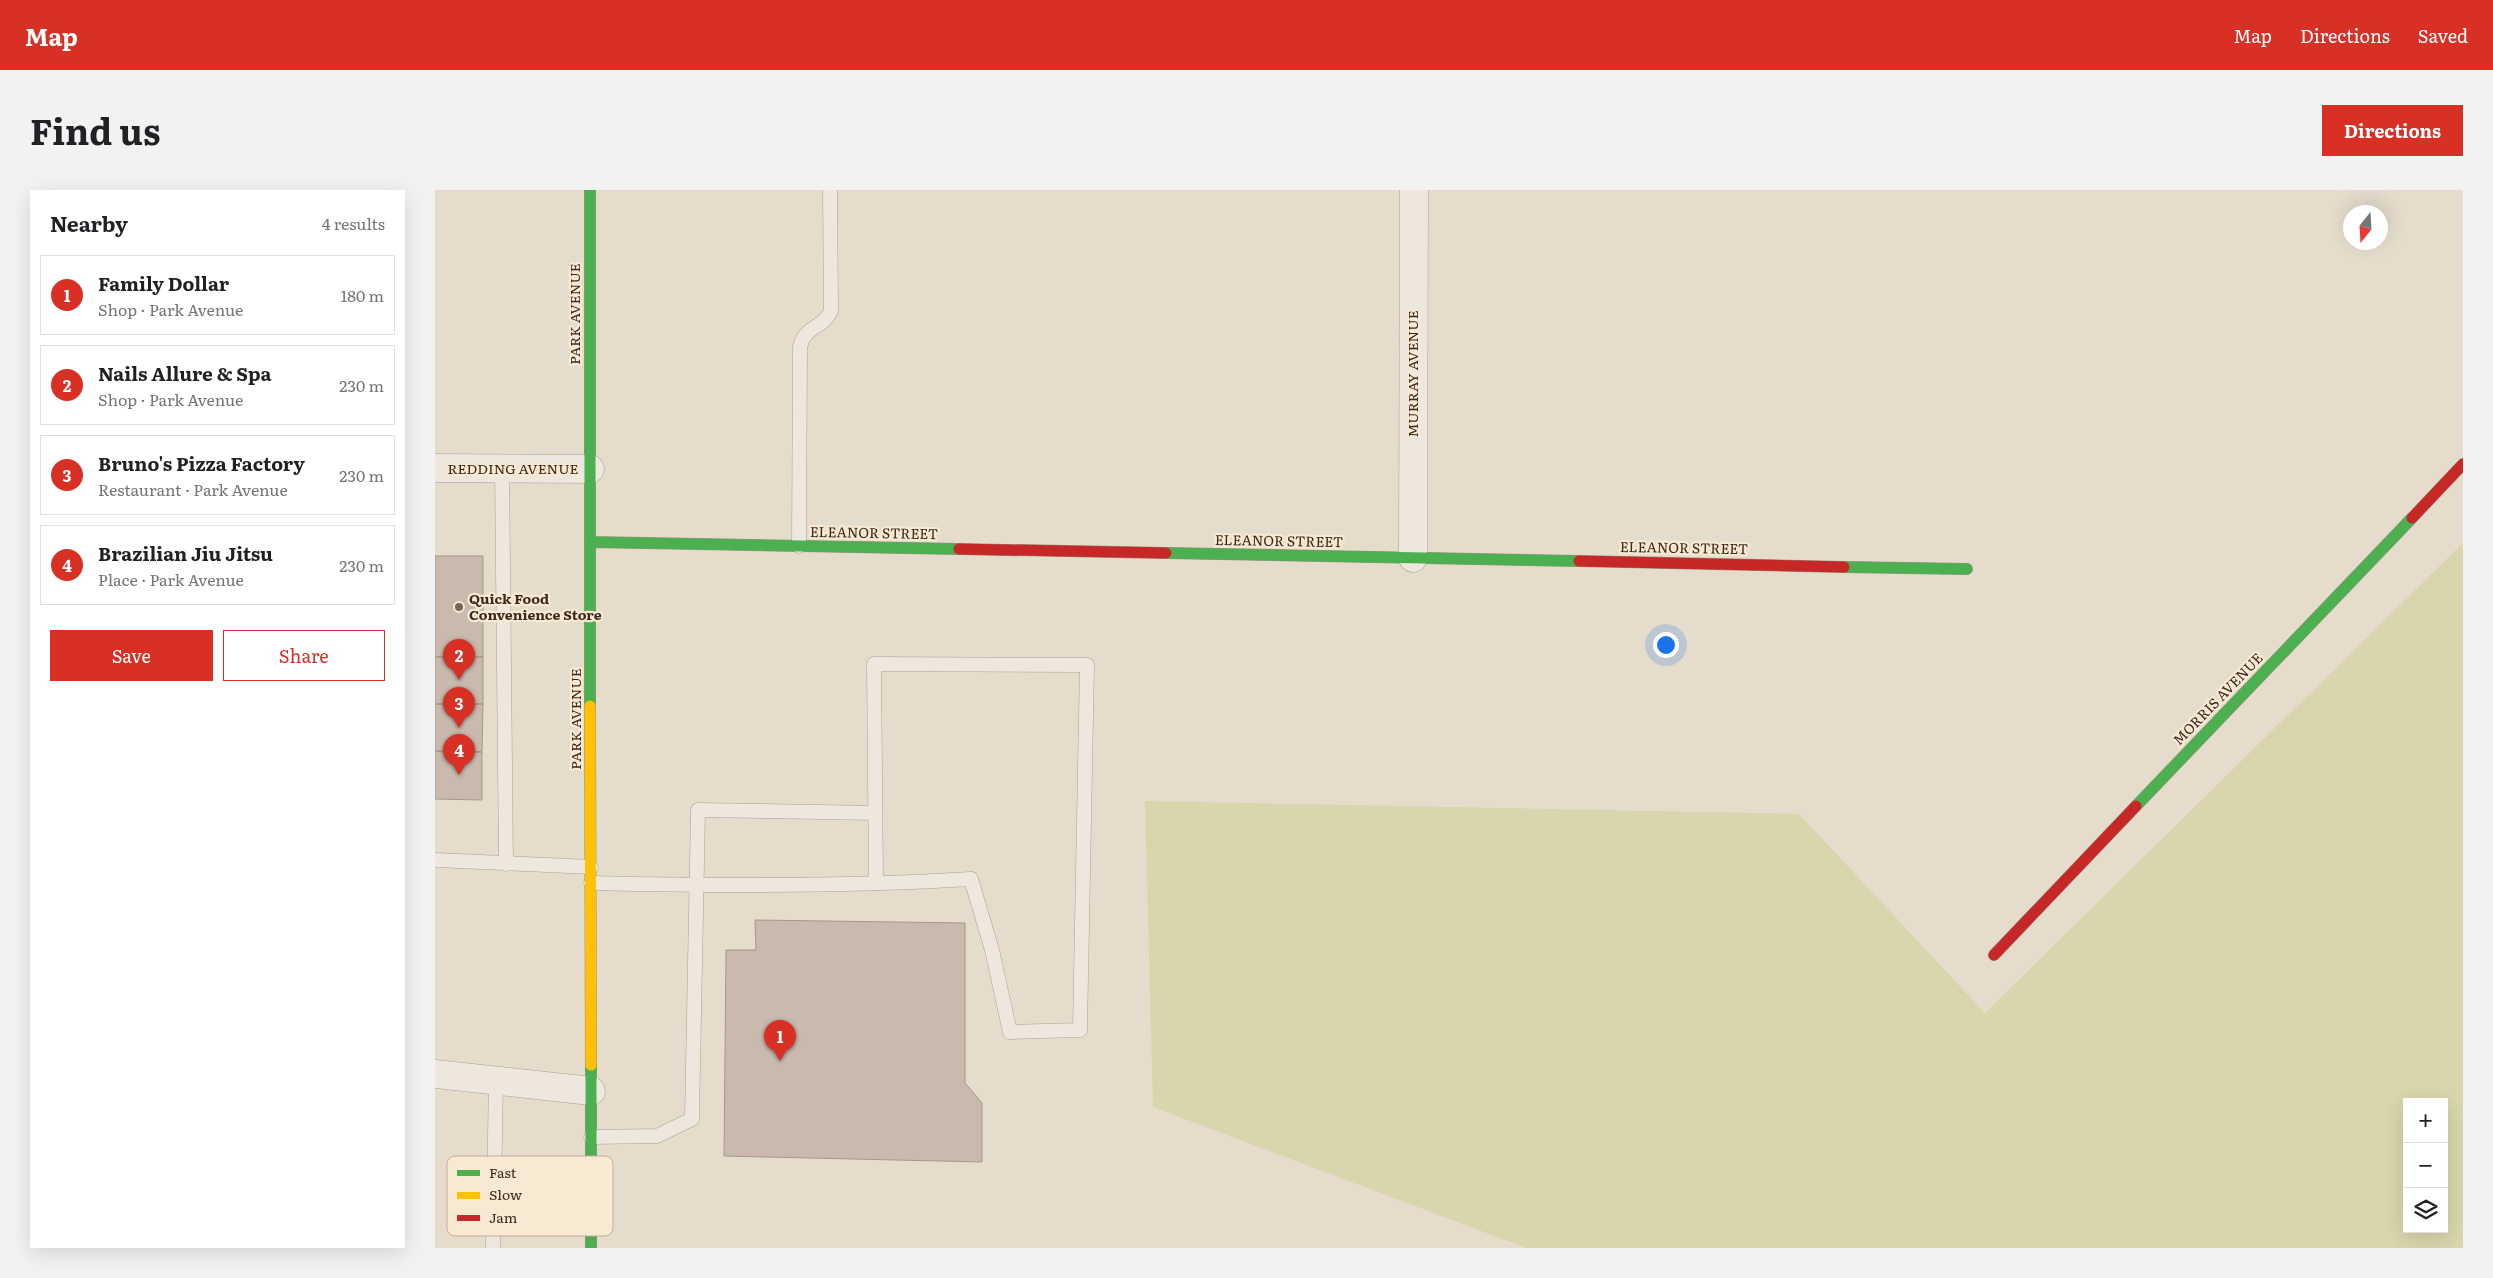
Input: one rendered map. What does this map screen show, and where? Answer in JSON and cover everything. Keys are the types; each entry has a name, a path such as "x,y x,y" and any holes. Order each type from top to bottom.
{"street":[{"name":"PARK AVENUE","path":"590,190 591,1156"},
{"name":"MURRAY AVENUE","path":"1413,558 1414,190"},
{"name":"MORRIS AVENUE","path":"1994,954 2463,464"},
{"name":"REDDING AVENUE","path":"435,468 590,469"},
{"name":"ELEANOR STREET","path":"590,542 1967,569"},
{"path":"435,1074 591,1091"}],"lane":[{"path":"799,546 799,347 802,336 810,328 827,319 831,310 830,190"},
{"path":"502,468 506,864"},
{"path":"591,883 698,886 876,883 971,879 1011,1032 1080,1030 1087,665 874,664 876,883"},
{"path":"591,1137 657,1136 692,1119 699,810 875,814"},
{"path":"435,860 591,868"},
{"path":"495,1156 496,1081"}],"shaded area":[{"path":"2463,543 2463,1248 1526,1248 1153,1107 1145,801 1799,814 1985,1013"}],"building":[{"name":"Quick Food Convenience Store","path":"435,556 483,556 483,657 435,657"},
{"path":"435,657 483,657 483,704 435,704"},
{"path":"435,704 483,704 482,752 435,751"},
{"path":"435,751 482,752 482,800 435,799"},
{"path":"755,920 965,923 965,1083 982,1103 982,1162 724,1156 726,950 756,950"}],"traffic: fast":[{"path":"590,190 590,706"},
{"path":"2136,806 2412,518"},
{"path":"590,542 959,549"},
{"path":"1166,553 1579,561"},
{"path":"1844,567 1967,569"},
{"path":"591,1065 591,1156"},
{"path":"591,1236 591,1248"}],"traffic: slow":[{"path":"590,706 591,1065"}],"traffic: jam":[{"path":"2412,518 2463,464"},
{"path":"959,549 1166,553"},
{"path":"1579,561 1844,567"},
{"path":"1994,955 2136,806"}],"place":[{"name":"Quick Food Convenience Store","path":"459,607"},
{"name":"Nails Allure & Spa","path":"459,680"},
{"name":"Bruno's Pizza Factory","path":"459,728"},
{"name":"Brazilian Jiu Jitsu","path":"459,775"},
{"name":"Family Dollar","path":"780,1061"}]}
